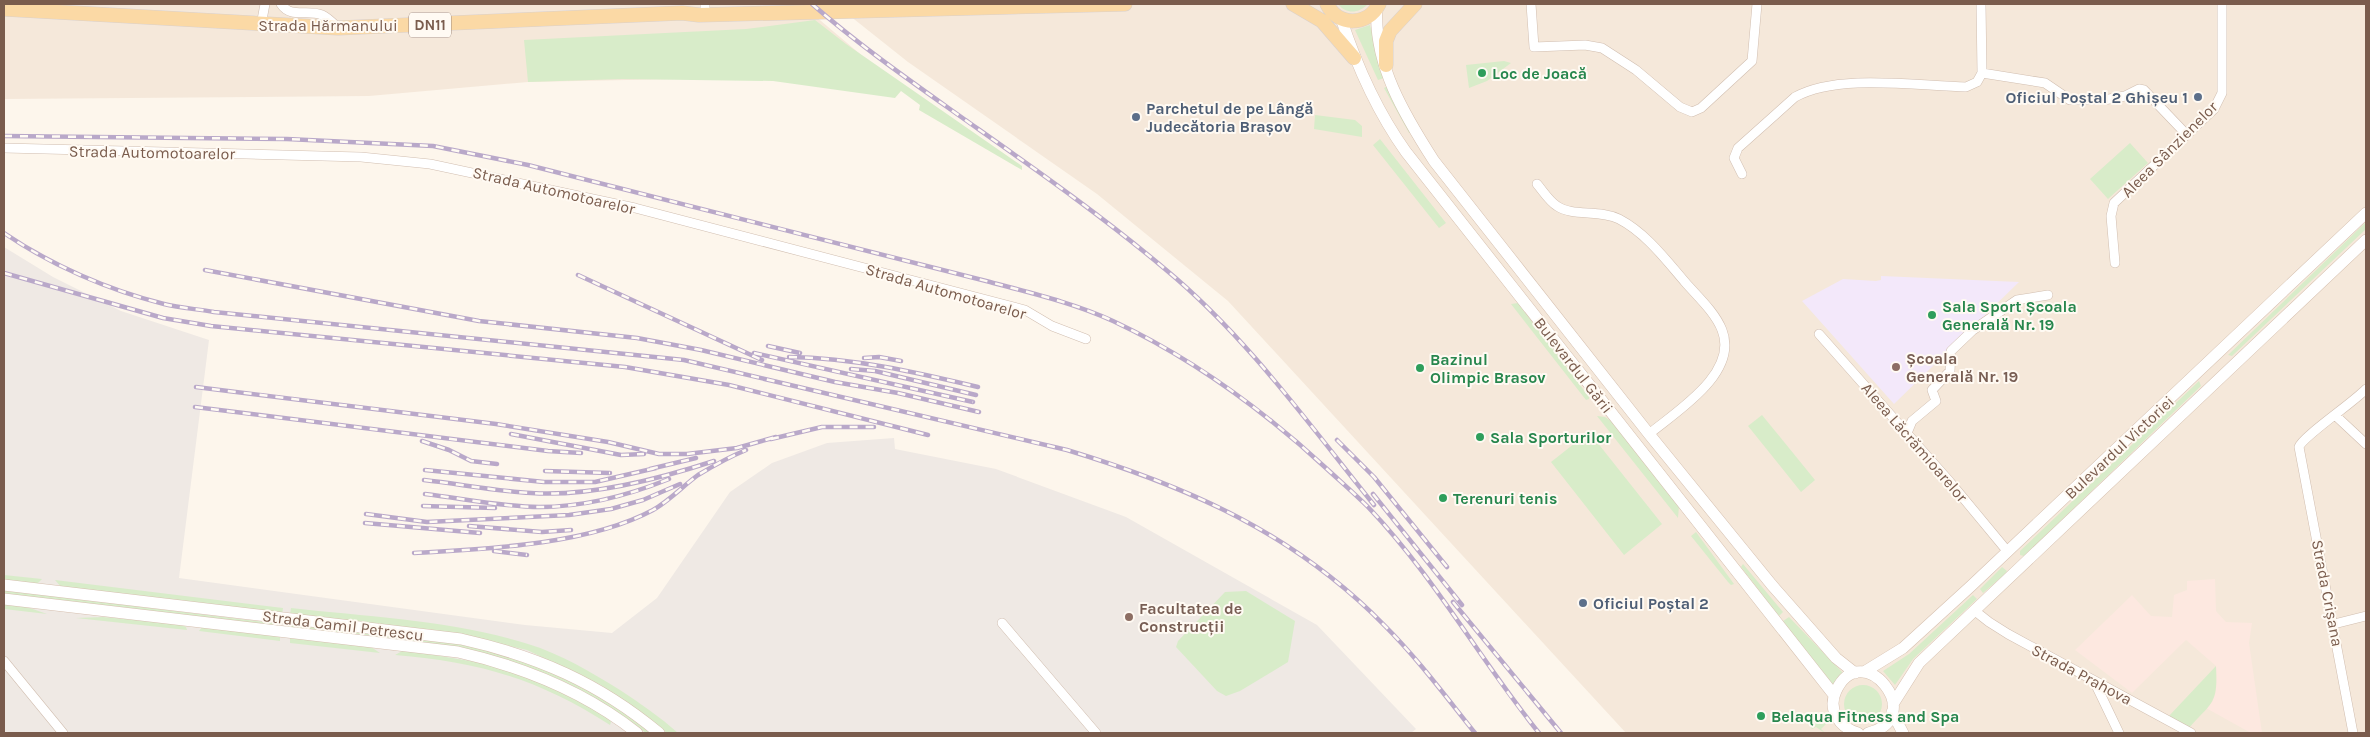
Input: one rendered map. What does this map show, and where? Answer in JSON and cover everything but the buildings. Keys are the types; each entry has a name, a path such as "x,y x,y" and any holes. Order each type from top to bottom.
{"main road":[{"name":"Strada Hărmanului","path":"682,12 705,5 789,4"},
{"name":"Strada Hărmanului","path":"4,9 338,28 682,12 699,15 1125,4"},
{"path":"1293,4 1322,21 1354,58"},
{"path":"1311,4 1334,12 1351,21 1363,20 1378,6"},
{"path":"1386,65 1386,41 1390,31 1415,4"},
{"name":"Bulevardul Gării","path":"1378,6 1377,37 1386,65 1400,103 1434,161 1649,434 1793,610 1836,658 1859,673 1882,680 1892,695 1892,708"},
{"name":"Bulevardul Gării","path":"1334,12 1384,120 1406,152 1834,695"},
{"name":"Bulevardul Victoriei","path":"1834,695 1842,682 1903,648 2008,552 2366,213"},
{"name":"Bulevardul Victoriei","path":"1868,733 1884,725 1919,663 2366,240"},
{"path":"2205,366 2218,380"},
{"path":"2008,552 2022,566"},
{"name":"Strada Camil Petrescu","path":"4,585 461,639 495,646 526,655 590,685 618,702 659,733"},
{"name":"Strada Camil Petrescu","path":"4,599 458,652 521,669 553,682 609,713 637,733"},
{"path":"1834,695 1833,706 1837,719 1850,731 1858,733"},
{"path":"1892,708 1903,733"}],"street":[{"path":"261,25 265,4"},
{"path":"281,4 285,10 292,13 323,15 338,28"},
{"path":"1531,4 1534,47 1585,45 1602,48 1631,66 1680,107 1692,112 1701,108 1752,62 1757,4"},
{"path":"1742,174 1734,158 1738,148 1795,97 1804,92 1831,85 1886,84 1966,88 1977,82 1982,73 1982,4"},
{"name":"Aleea Sânzienelor","path":"2115,262 2111,216 2114,203 2214,109 2222,93 2222,4"},
{"path":"1982,73 2046,83 2070,100 2104,100 2125,96 2139,89 2144,90 2187,135"},
{"name":"Strada Automotoarelor","path":"4,148 361,158 430,164 635,208 1025,310 1052,326 1086,339"},
{"path":"1537,184 1558,207 1571,212 1594,212 1620,220 1642,235 1709,311 1722,330 1725,342 1722,364 1708,384 1649,434"},
{"path":"1907,434 1912,421 1936,401 1932,390 1952,369 1951,351 1973,330 2017,300 2027,296 2048,295"},
{"name":"Aleea Lăcrămioarelor","path":"1819,334 1999,538 2008,552"},
{"path":"2366,389 2336,416 2366,444"},
{"name":"Strada Crișana","path":"2336,416 2304,438 2300,444 2299,453 2354,733"},
{"name":"Strada Prahova","path":"1975,611 1988,622 2191,733"},
{"path":"2334,624 2366,616"},
{"path":"1002,623 1096,733"},
{"path":"4,662 64,733"},
{"path":"2094,680 2119,733"}],"shaded area":[{"path":"4,4 801,4 899,87 834,76 528,82 369,96 4,99"},
{"path":"835,4 2366,4 2366,733 1626,733 1228,301 1097,194 908,62"},
{"path":"4,247 53,277 121,311 209,340 179,578 525,625 612,633 657,598 730,492 772,463 827,443 894,438 895,449 996,469 1126,517 1317,625 1416,729 1411,733 4,733"},
{"name":"Școala Generală Nr. 19","path":"1881,276 2019,282 1894,404 1802,301 1843,279 1876,281 1881,280"},
{"path":"2215,579 2216,611 2226,622 2252,623 2249,643 2262,733 2251,733 2206,708 2213,701 2216,666 2186,640 2132,693 2075,650 2132,595 2151,616 2172,617 2174,595 2187,590 2187,581"}],"green space":[{"path":"1338,4 1368,4 1353,12 1345,10"},
{"path":"815,20 846,44 1022,166 1022,170 919,110 920,105 901,91 895,98 773,81 622,79 528,82 524,40 746,29"},
{"path":"1370,25 1384,78 1378,80 1355,30"},
{"name":"Loc de Joacă","path":"1504,61 1511,63 1487,81 1469,88 1466,65"},
{"path":"1388,86 1410,133 1384,88"},
{"path":"1315,115 1355,120 1362,126 1362,137 1314,129"},
{"path":"1380,139 1446,223 1439,228 1373,145"},
{"path":"2130,143 2148,163 2108,199 2090,179"},
{"path":"2366,222 2366,229 2232,356 2228,355"},
{"path":"1518,303 1589,399 1586,400 1511,304"},
{"path":"2199,381 2201,386 2024,556 2020,555 2020,551"},
{"path":"1762,415 1815,480 1801,492 1748,426"},
{"path":"1597,416 1605,417 1611,421 1679,506 1678,518"},
{"path":"1589,432 1662,524 1624,555 1551,462"},
{"path":"1696,532 1734,584 1731,585 1728,582 1691,536"},
{"path":"1743,564 1783,612 1779,616 1741,567"},
{"path":"2002,567 2007,571 2005,574 1983,593 1980,589"},
{"path":"4,575 42,579 35,586 4,582"},
{"path":"55,580 283,608 282,615 62,588"},
{"path":"4,590 280,624 280,628 4,595"},
{"path":"1246,591 1295,621 1288,662 1240,691 1226,696 1217,691 1176,647 1178,641 1225,592"},
{"path":"1973,595 1977,599 1913,659 1895,685 1883,671 1909,654"},
{"path":"4,604 24,606 47,614 4,609"},
{"path":"291,608 440,624 528,644 576,664 620,690 678,733 667,733 601,685 527,650 435,630 290,615"},
{"path":"103,617 179,624 186,627 187,630 76,618"},
{"path":"1789,617 1843,673 1831,686 1783,621"},
{"path":"289,623 424,638 501,652 587,688 653,733 646,733 604,703 561,681 519,664 476,652 432,643 288,627"},
{"path":"202,627 280,636 280,641 199,631"},
{"path":"290,638 368,645 380,653 290,643"},
{"path":"404,650 494,665 557,689 609,718 610,725 584,709 533,684 507,675 454,662 395,655"},
{"path":"2216,666 2215,695 2209,707 2189,728 2168,717"},
{"path":"1863,685 1876,691 1882,704 1876,717 1863,723 1850,717 1844,704 1850,691"},
{"path":"1823,712 1827,723 1821,729 1825,733 1816,727 1812,729 1810,726 1814,716"}],"railway":[{"path":"812,4 886,63 1091,210 1195,295 1275,381 1374,505"},
{"path":"4,136 287,139 433,146 528,165 990,282 1083,309 1113,321 1171,351 1225,386 1277,426 1358,497 1414,561 1539,733"},
{"path":"4,233 41,256 101,284 122,292 170,305 214,312 684,360 1067,450 1112,464 1197,497 1238,517 1277,539 1314,564 1350,593 1385,626 1432,678 1475,733"},
{"path":"205,270 479,321 637,338 701,350 835,382 898,393 979,412"},
{"path":"4,273 163,318 211,326 625,367 729,385 928,435"},
{"path":"578,275 762,360"},
{"path":"768,346 800,353"},
{"path":"754,353 973,402"},
{"path":"789,357 861,363 908,371 978,387"},
{"path":"864,358 879,357 901,361"},
{"path":"851,369 875,371 976,395"},
{"path":"196,387 496,424 608,442 659,454 687,454 737,448 776,437"},
{"path":"195,407 548,451 581,453"},
{"path":"771,439 822,427 874,427"},
{"path":"511,434 621,455 644,454"},
{"path":"1337,440 1374,477 1447,567"},
{"path":"422,441 449,450 471,461 497,464"},
{"path":"414,553 504,547 568,538 598,531 627,522 653,510 698,475 746,450"},
{"path":"650,469 696,458"},
{"path":"424,480 518,492 553,494 624,485 714,461"},
{"path":"425,470 544,482 595,482 656,468"},
{"path":"545,471 610,473"},
{"path":"425,494 511,506 556,506 589,503 637,491 669,479"},
{"path":"366,514 427,522 569,515 611,509 643,500 680,484"},
{"path":"1373,494 1462,605"},
{"path":"423,506 495,508"},
{"path":"365,523 480,533"},
{"path":"469,526 542,532 571,530"},
{"path":"494,551 527,555"},
{"path":"1453,602 1561,733"}],"place":[{"name":"Loc de Joacă","path":"1482,73"},
{"name":"Oficiul Poștal 2 Ghișeu 1","path":"2198,97"},
{"name":"Parchetul de pe Lângă Judecătoria Brașov","path":"1136,117"},
{"name":"Sala Sport Școala Generală Nr. 19","path":"1932,315"},
{"name":"Școala Generală Nr. 19","path":"1896,367"},
{"name":"Bazinul Olimpic Brasov","path":"1420,368"},
{"name":"Sala Sporturilor","path":"1480,437"},
{"name":"Terenuri tenis","path":"1443,498"},
{"name":"Oficiul Poștal 2","path":"1583,603"},
{"name":"Facultatea de Construcții","path":"1129,617"},
{"name":"Belaqua Fitness and Spa","path":"1761,716"}]}
